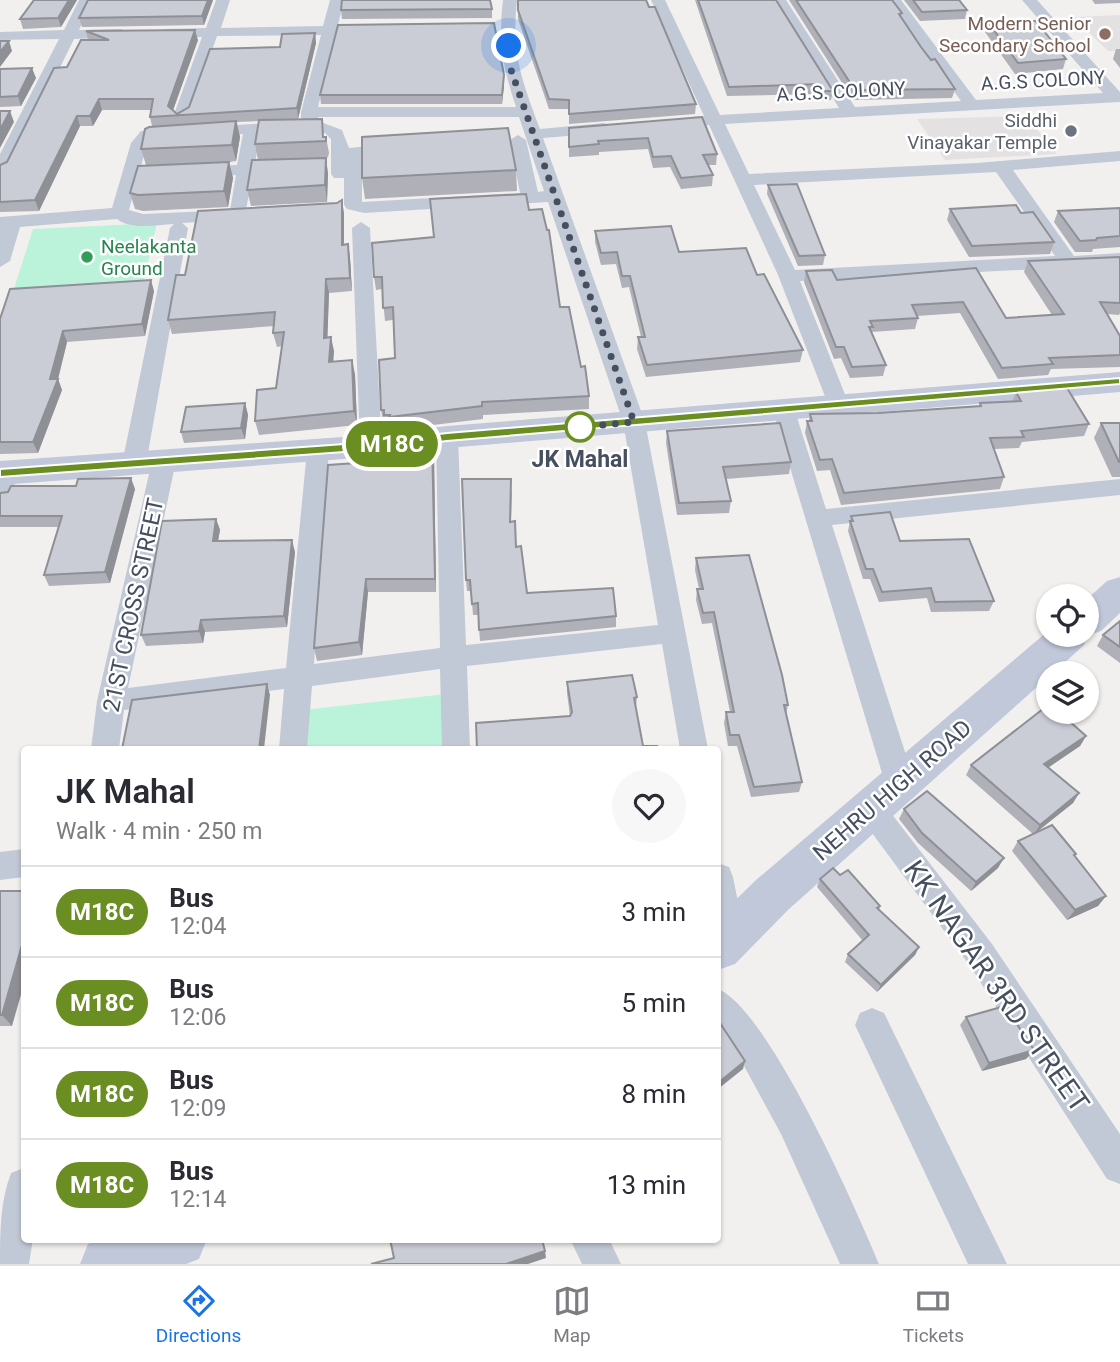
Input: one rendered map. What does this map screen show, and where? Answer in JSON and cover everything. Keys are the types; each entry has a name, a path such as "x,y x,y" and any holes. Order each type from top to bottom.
{"street":[{"path":"0,171 20,114 86,0"},
{"path":"181,117 223,0"},
{"path":"309,119 336,28 337,0"},
{"path":"510,0 501,25 510,67 526,112 524,139 530,198"},
{"path":"658,0 712,120 744,180 788,275 839,407"},
{"path":"779,0 850,112"},
{"name":"A.G.S COLONY","path":"894,0 972,105 1118,97"},
{"path":"1029,0 1118,97"},
{"path":"0,36 336,28"},
{"name":"A.G.S. COLONY","path":"676,123 972,105"},
{"path":"0,261 6,223 110,215 118,211 137,174 139,142 147,135 252,129 309,119 526,112"},
{"path":"309,119 337,131 341,139 333,165 339,209"},
{"path":"524,139 626,126"},
{"path":"238,215 252,129"},
{"path":"524,139 556,196 634,422 693,746"},
{"path":"413,147 353,152 353,205 364,208 556,196"},
{"path":"744,180 1001,166 1120,156"},
{"path":"1001,166 1069,261"},
{"path":"181,172 299,167"},
{"path":"118,211 125,218 143,220 263,214"},
{"name":"21ST CROSS STREET","path":"105,746 149,462 179,228"},
{"path":"361,228 372,446"},
{"path":"788,275 1120,259"},
{"path":"3,480 149,462 372,446 447,437 1120,382"},
{"path":"784,411 817,518 885,796"},
{"path":"447,437 456,746"},
{"path":"293,746 317,450"},
{"path":"817,518 1120,487"},
{"path":"1099,610 1120,592"},
{"path":"111,701 453,657 673,633"},
{"name":"NEHRU HIGH ROAD","path":"723,942 772,895 1056,647"},
{"name":"KK NAGAR 3RD STREET","path":"885,796 981,955 1120,1166"},
{"path":"0,866 21,863"},
{"path":"721,916 723,942"},
{"path":"721,1009 755,1052 794,1121 860,1264"},
{"path":"872,1025 988,1264"},
{"path":"10,1264 21,1203"},
{"path":"108,1264 168,1243"},
{"path":"591,1243 602,1264"}],"shaded area":[{"name":"Modern Senior Secondary School","path":"1120,15 1120,51 1108,51 1073,17"},
{"path":"1026,116 1057,154 945,160 917,119"}],"green space":[{"name":"Neelakanta Ground","path":"157,223 143,285 12,295 33,229"},
{"path":"446,694 448,746 300,746 303,710"}],"building":[{"path":"34,0 69,0 58,18 20,19"},
{"path":"88,0 208,0 202,16 79,18"},
{"path":"342,0 490,0 492,9 341,10"},
{"path":"518,0 646,0 649,7 655,7 696,104 569,114 569,100 549,99 518,10"},
{"path":"698,0 776,0 833,91 824,91 820,84 729,87"},
{"path":"796,0 892,0 921,47 931,60 935,59 955,89 855,90"},
{"path":"913,0 959,0 967,10 922,12"},
{"path":"1036,21 1066,59 1018,63 988,22"},
{"path":"494,23 504,75 502,95 320,95 338,25"},
{"path":"195,30 168,106 177,114 189,107 210,49 280,47 282,34 315,33 297,108 150,117 153,99 99,99 90,116 77,116 35,200 0,202 0,165 7,162 54,68 67,67 81,40 109,40 86,31"},
{"path":"0,41 9,41 0,52"},
{"path":"32,68 18,96 0,97 0,69"},
{"path":"0,111 10,111 0,130"},
{"path":"702,117 717,154 703,155 713,175 681,178 671,156 653,157 648,138 598,141 599,144 569,147 569,128"},
{"path":"322,119 323,137 326,137 326,141 255,144 259,120"},
{"path":"236,121 232,145 141,149 145,129 149,127"},
{"path":"508,128 516,170 362,178 362,137"},
{"path":"326,158 325,185 247,190 252,160"},
{"path":"229,162 224,191 138,195 130,193 138,166"},
{"path":"797,184 825,255 799,256 768,185"},
{"path":"526,194 529,210 542,209 549,230 560,307 569,307 581,367 585,366 589,396 482,402 482,406 389,417 390,415 384,415 384,410 381,410 379,360 395,358 393,307 383,308 382,277 374,277 372,243 434,237 430,199"},
{"path":"342,200 342,245 348,244 350,278 326,279 324,338 331,337 329,362 352,360 354,411 255,421 257,390 276,388 284,332 273,333 275,312 168,320 176,275 185,275 198,211 337,203"},
{"path":"1016,205 1021,213 1033,212 1054,242 972,246 950,209"},
{"path":"1120,208 1120,236 1080,241 1058,211"},
{"path":"671,226 679,252 746,248 757,275 764,274 803,350 647,365 638,337 645,337 630,276 622,276 617,252 601,253 595,231"},
{"path":"1120,257 1120,303 1100,302 1120,336 1120,355 1049,358 1053,364 1002,368 963,302 912,305 918,318 870,321 873,327 869,327 886,365 852,367 844,347 836,347 806,271 832,270 837,280 976,268 1006,318 1064,314 1028,261"},
{"path":"151,280 142,324 63,331 50,379 58,379 33,442 0,442 0,319 10,289"},
{"path":"1067,388 1089,424 1021,431 1024,437 990,438 1004,477 844,493 832,459 820,460 807,421 812,421 810,414 878,413 1021,401 1016,392"},
{"path":"245,403 241,428 181,432 186,407"},
{"path":"780,423 791,462 723,467 731,501 679,503 667,431"},
{"path":"1101,423 1120,423 1120,462 1119,462"},
{"path":"432,439 435,579 366,579 359,642 314,648 328,465 386,461 387,444"},
{"path":"131,478 105,572 44,575 62,516 0,516 0,493 8,492 11,486 76,486 78,479"},
{"path":"462,479 511,479 510,522 515,521 516,547 521,546 527,593 613,588 616,616 479,630 478,603 472,604 470,580 466,580"},
{"path":"890,512 900,541 969,539 994,601 935,602 931,588 882,592 873,569 866,569 850,521 853,521 851,516"},
{"path":"216,519 213,541 292,540 284,616 201,620 199,631 141,635 162,521"},
{"path":"749,555 782,675 788,705 784,705 802,782 754,787 739,735 730,735 726,712 734,712 714,612 703,613 697,589 703,589 696,558"},
{"path":"1120,621 1120,647 1103,635"},
{"path":"632,675 643,746 477,746 476,723 570,716 572,712 567,682"},
{"path":"267,684 259,746 123,746 132,700"},
{"path":"1036,714 1036,724 1072,724 1086,736 1044,764 1079,793 1040,825 971,765"},
{"path":"927,791 1004,858 976,882 922,833 904,809"},
{"path":"1052,825 1106,896 1075,910 1018,841"},
{"path":"833,868 840,875 848,870 880,906 877,908 919,947 881,985 848,954 869,935 820,879"},
{"path":"0,891 21,891 21,948 0,1015"},
{"path":"1005,1006 1034,1050 989,1063 966,1017"},
{"path":"721,1025 745,1061 721,1081"},
{"path":"391,1243 543,1243 545,1251 506,1264 371,1264 394,1258"}],"bus line":[{"name":"M18C","path":"0,473 372,446 447,437 1120,382"}],"place":[{"name":"Modern Senior Secondary School","path":"1105,34"},
{"name":"Siddhi Vinayakar Temple","path":"1071,131"},
{"name":"Neelakanta Ground","path":"87,257"},
{"name":"JK Mahal","path":"580,427"}],"route":[{"path":"509,46 510,67 634,422 580,427"}]}
